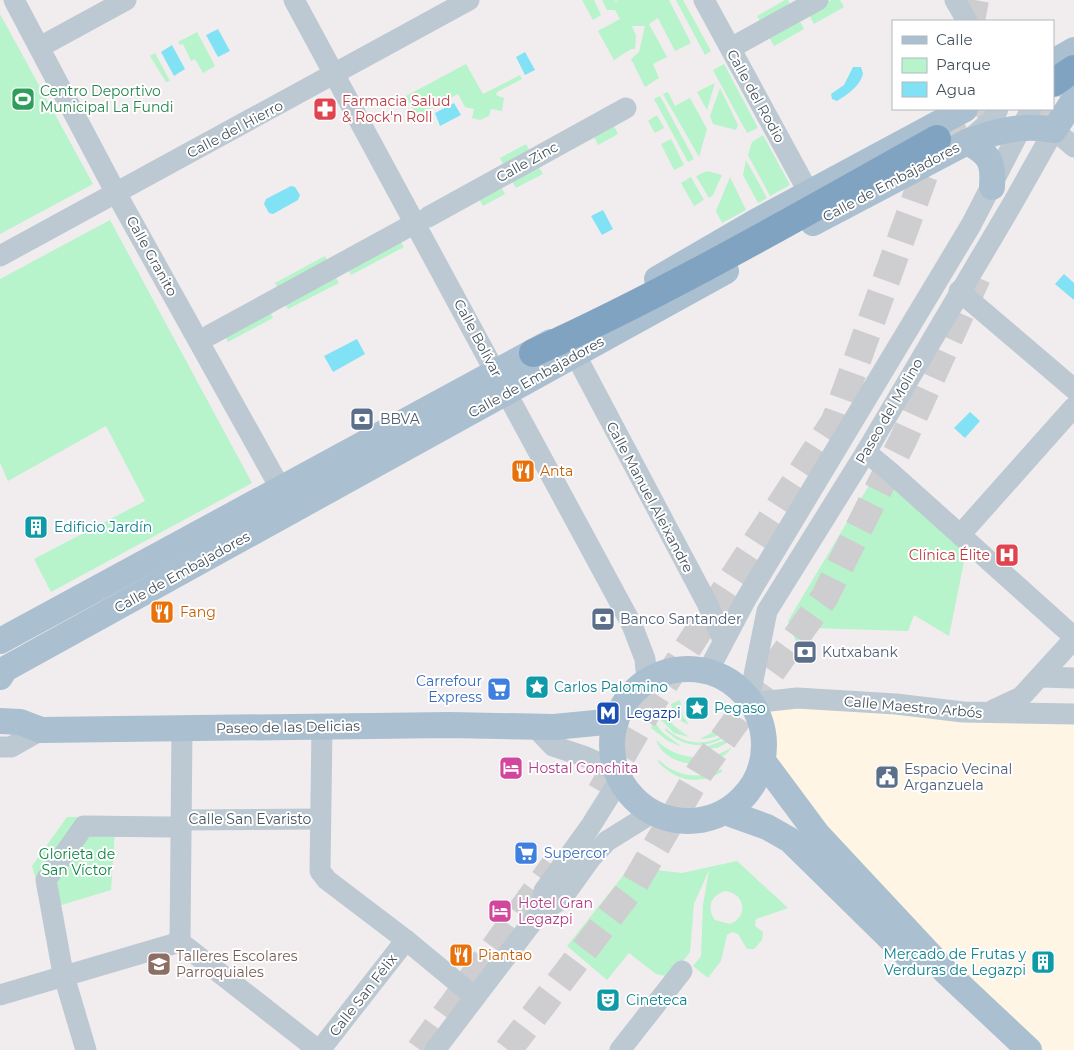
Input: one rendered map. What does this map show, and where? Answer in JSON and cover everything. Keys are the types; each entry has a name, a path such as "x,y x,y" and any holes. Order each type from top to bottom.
{"highway":[{"path":"1054,82 1074,69"},
{"path":"533,353 603,321 936,139"}],"main road":[{"path":"1054,62 1074,52"},
{"path":"1054,76 1074,52"},
{"path":"1054,130 1074,100"},
{"name":"Calle de Embajadores","path":"0,677 6,669 293,511 502,383 533,353 710,248 963,110"},
{"name":"Calle de Embajadores","path":"0,641 280,488 502,383 575,354 836,211 967,142 1026,118 1054,130"},
{"path":"967,142 988,156 993,174 992,187"},
{"path":"676,670 708,671 731,682 751,701 764,734 763,761 749,791 738,803 725,812 707,819 679,821 652,813 628,793 618,775 612,746 616,721 624,704 647,681 676,670"},
{"name":"Paseo de las Delicias","path":"0,722 20,722 41,730 322,726 563,727 616,721"},
{"path":"763,761 818,835 946,972 1029,1050"},
{"path":"725,812 767,827 790,840 1005,1050"}],"street":[{"name":"Calle Granito","path":"14,0 116,193 293,511"},
{"path":"48,42 126,0"},
{"name":"Calle Bolívar","path":"294,0 632,625 645,659 647,681"},
{"name":"Calle del Hierro","path":"0,256 469,0"},
{"name":"Calle del Rodio","path":"704,0 809,193"},
{"path":"738,44 818,0"},
{"path":"955,0 966,20"},
{"name":"Calle Zinc","path":"428,217 626,108"},
{"path":"967,142 993,119 998,110"},
{"name":"Paseo del Molino","path":"708,671 723,640 992,187 1026,118"},
{"path":"1054,130 1074,147"},
{"name":"Paseo del Molino","path":"751,701 767,611 866,452 1054,130"},
{"path":"210,335 408,227"},
{"path":"959,290 1074,389"},
{"name":"Calle Manuel Aleixandre","path":"575,354 707,603 723,640"},
{"path":"960,536 1074,407"},
{"path":"866,452 1074,638 1021,697 985,713"},
{"path":"1040,677 1074,678"},
{"name":"Calle Maestro Arbós","path":"751,701 797,698 896,704 985,713 1074,714"},
{"path":"322,726 319,819 320,871 327,880 406,940 475,997"},
{"path":"535,727 553,746 586,757 618,775 590,827 544,891 540,912"},
{"path":"180,942 176,823 182,729"},
{"name":"Paseo de las Delicias","path":"0,747 11,747 41,730"},
{"path":"435,1050 540,912 561,900 591,858 607,841 652,813"},
{"name":"Calle San Evaristo","path":"176,823 319,819"},
{"path":"86,1050 63,972 46,880 84,826 176,823"},
{"name":"Calle San Félix","path":"319,1050 406,940"},
{"path":"0,996 63,972 180,942"},
{"path":"180,942 319,1050"},
{"path":"630,1046 682,971"}],"shaded area":[{"path":"797,698 1074,714 1074,1050 1033,1050 946,972 765,749 764,734 756,710"}],"green space":[{"path":"582,0 594,0 601,15 593,20"},
{"path":"602,0 615,0 616,2 617,0 669,0 691,43 675,51 658,18 649,24 667,57 653,64 659,78 645,87 631,59 639,52 645,26 632,26 636,36 635,49 631,49 614,60 598,31 620,19 615,10 607,10"},
{"path":"676,0 683,0 711,51 705,55"},
{"path":"788,0 793,9 763,26 757,16"},
{"path":"831,0 840,0 844,7 814,24 808,13"},
{"name":"Centro Deportivo Municipal La Fundi","path":"0,14 93,184 0,234"},
{"path":"798,18 804,29 774,46 768,35"},
{"path":"197,32 215,66 203,73 195,59 191,61 183,44 180,45 178,42"},
{"path":"155,53 170,81 166,82 150,56"},
{"path":"466,64 483,94 520,75 522,79 497,92 496,95 504,98 502,111 491,109 489,116 480,120 472,118 474,109 465,107 458,94 421,114 420,111 415,114 406,96"},
{"path":"724,64 758,128 747,133 713,70"},
{"path":"715,83 707,110 697,92"},
{"path":"720,88 738,125 736,130 713,124 710,116"},
{"path":"668,92 675,106 690,98 707,129 699,157 663,94"},
{"path":"660,96 694,159 688,162 654,99"},
{"path":"657,115 664,128 655,133 648,121"},
{"path":"613,124 618,134 598,145 593,135"},
{"path":"763,135 790,185 770,196 748,155 752,142"},
{"path":"671,139 684,165 674,170 661,144"},
{"path":"526,144 531,153 505,167 500,158"},
{"path":"746,160 767,198 758,203 743,175"},
{"path":"537,164 543,174 516,188 511,179"},
{"path":"707,171 722,175 713,195 709,198 696,176"},
{"path":"691,177 704,200 694,206 681,183"},
{"path":"730,177 746,210 722,223 716,211"},
{"path":"500,185 505,194 483,206 478,197"},
{"path":"110,220 252,483 51,592 34,559 145,501 106,426 8,481 0,463 0,279"},
{"path":"398,237 404,247 351,275 346,266"},
{"path":"325,256 330,266 280,293 275,283"},
{"path":"333,273 339,283 288,309 283,300"},
{"path":"268,308 273,318 228,342 223,332"},
{"path":"877,472 966,552 949,636 914,615 908,631 813,628 796,642 788,621"},
{"path":"680,700 683,716 689,725 679,719 672,708 671,704"},
{"path":"666,707 673,725 689,737 674,733 657,716"},
{"path":"730,716 734,723 727,730 710,738 700,739 717,730"},
{"path":"654,721 662,732 682,747 668,741 651,728"},
{"path":"666,728 687,741 711,741 726,734 726,737 709,744 694,745 672,736 665,730"},
{"path":"737,730 739,737 717,748 699,749 723,741"},
{"path":"656,740 673,752 693,757 713,755 732,747 725,755 715,761 692,764 680,762 670,757 661,750"},
{"path":"659,760 673,770 689,775 706,775 722,769 722,772 704,779 688,779 665,769 658,762"},
{"name":"Glorieta de San Víctor","path":"116,816 111,890 45,910 32,866 67,817"},
{"path":"737,861 788,908 756,919 755,926 763,932 762,940 754,949 747,949 738,934 732,932 727,935 721,961 708,978 693,966 701,956 703,905 709,870 694,904 690,952 671,977 656,974 629,953 607,980 567,946 630,867 682,873","holes":["725,891 737,896 742,905 740,916 730,924 715,920 711,911 711,902 720,893"]}],"water":[{"path":"218,29 230,51 218,57 206,35"},
{"path":"172,45 185,69 174,76 161,52"},
{"path":"525,52 535,70 525,75 516,57"},
{"path":"853,67 861,67 863,74 859,82 849,93 837,101 832,99 831,94 844,85"},
{"path":"454,103 461,115 440,126 435,113"},
{"path":"291,186 295,187 300,195 298,200 273,214 269,213 264,204 266,199"},
{"path":"603,210 613,229 602,235 591,216"},
{"path":"1064,274 1074,283 1074,300 1055,284"},
{"path":"357,339 365,354 333,372 324,356"},
{"path":"970,412 980,421 965,438 954,428"}],"tunnel":[{"path":"971,20 975,0"},
{"path":"1054,108 1063,88 1070,59"},
{"path":"940,137 990,110"},
{"path":"1042,135 1053,110"},
{"path":"601,792 655,698 835,421 935,145"},
{"path":"508,1050 635,883 699,773 824,598 903,440 977,277"},
{"path":"420,1050 554,866"}],"place":[{"name":"Centro Deportivo Municipal La Fundi","path":"23,99"},
{"name":"Farmacia Salud & Rock'n Roll","path":"325,109"},
{"name":"BBVA","path":"362,419"},
{"name":"Anta","path":"523,471"},
{"name":"Edificio Jardín","path":"36,527"},
{"name":"Clínica Élite","path":"1007,555"},
{"name":"Fang","path":"162,612"},
{"name":"Banco Santander","path":"603,619"},
{"name":"Kutxabank","path":"805,652"},
{"name":"Carlos Palomino","path":"537,687"},
{"name":"Carrefour Express","path":"499,689"},
{"name":"Pegaso","path":"697,708"},
{"name":"Legazpi","path":"608,713"},
{"name":"Hostal Conchita","path":"511,768"},
{"name":"Espacio Vecinal Arganzuela","path":"887,777"},
{"name":"Supercor","path":"526,853"},
{"name":"Hotel Gran Legazpi","path":"500,911"},
{"name":"Piantao","path":"461,955"},
{"name":"Mercado de Frutas y Verduras de Legazpi","path":"1043,962"},
{"name":"Talleres Escolares Parroquiales","path":"159,964"},
{"name":"Cineteca","path":"608,1000"}]}
